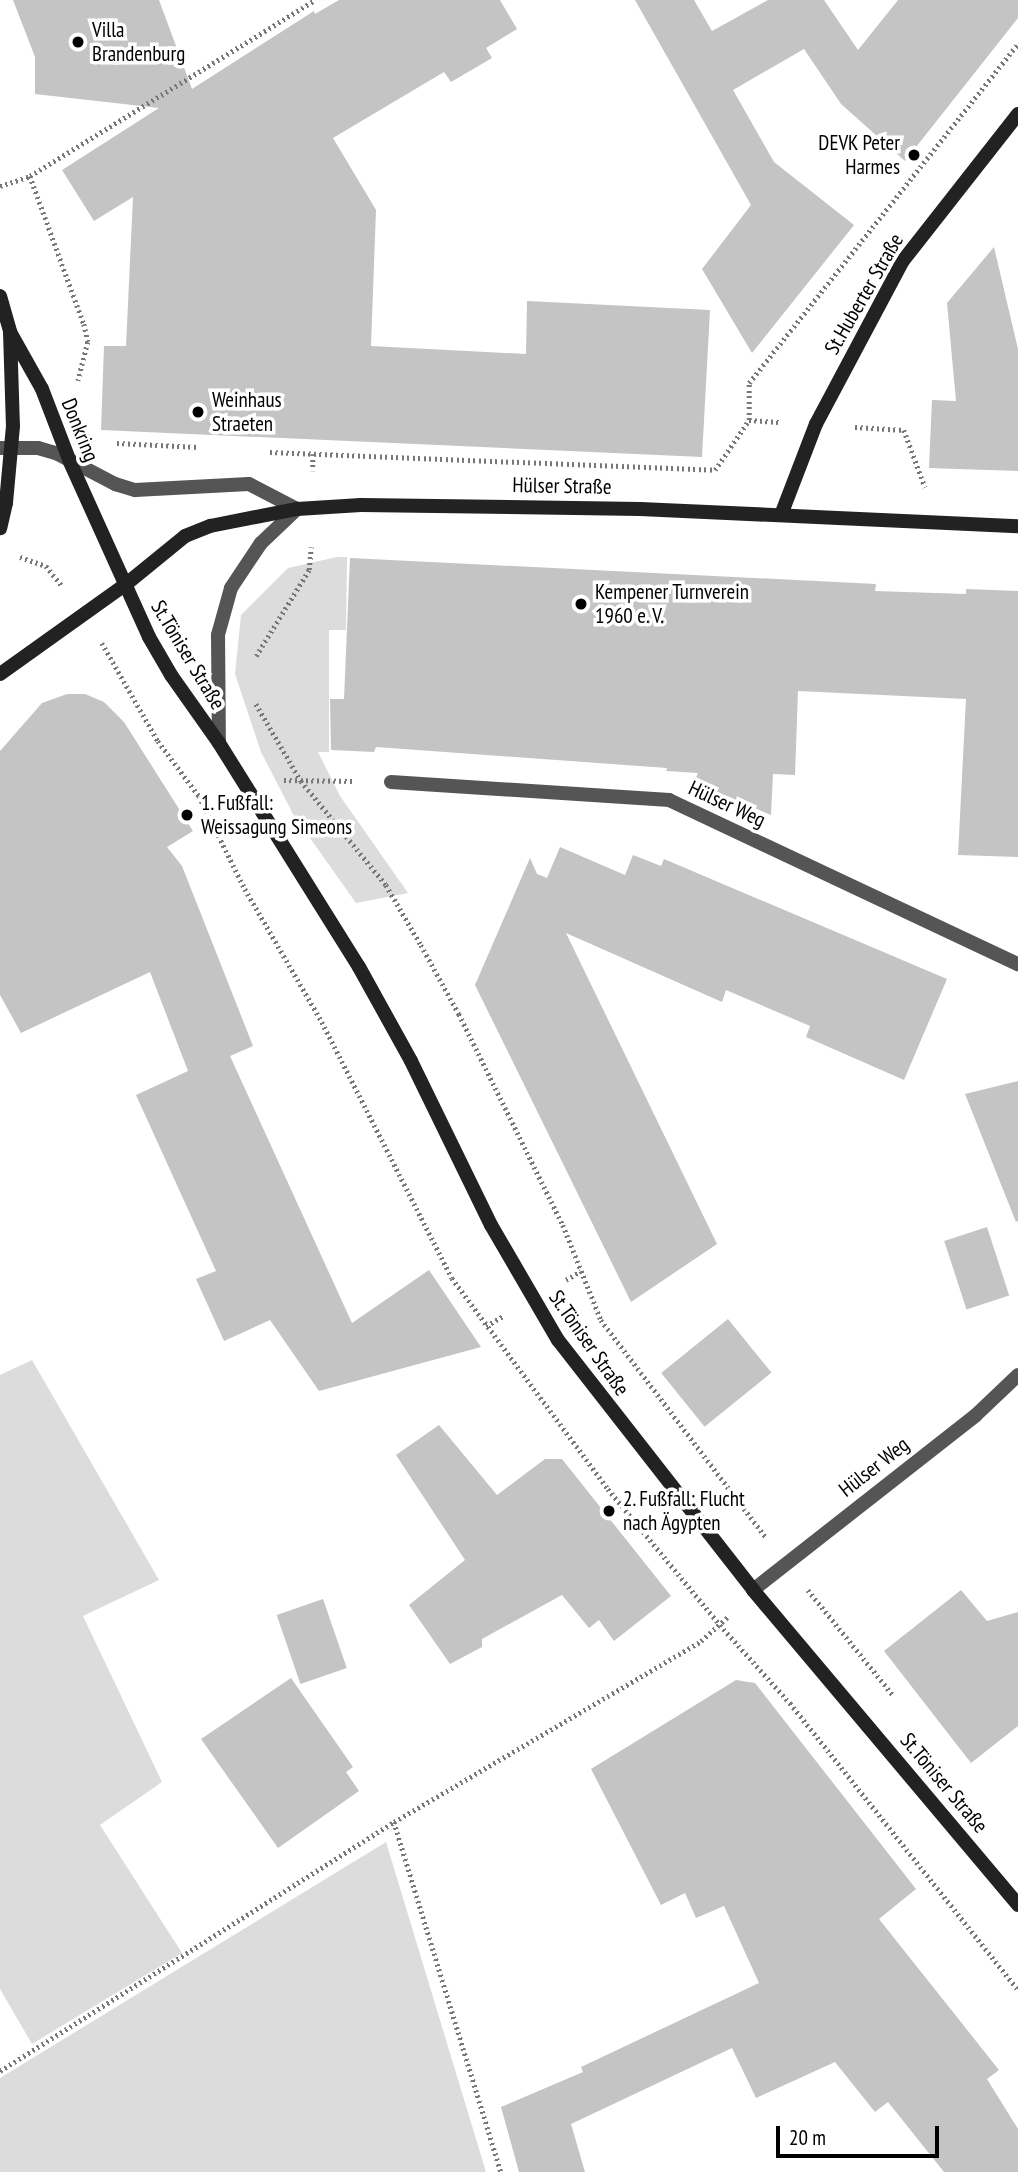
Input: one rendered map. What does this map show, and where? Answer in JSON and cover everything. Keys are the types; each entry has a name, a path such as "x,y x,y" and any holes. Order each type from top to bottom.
{"main road":[{"name":"St.Huberter Straße","path":"781,515 816,424 902,262 1018,114"},
{"path":"0,296 10,332 6,503 0,528"},
{"name":"Donkring","path":"10,332 42,389 69,462 125,585"},
{"name":"Hülser Straße","path":"125,585 185,536 210,526 297,509 479,505 1018,526"},
{"path":"0,674 125,585"},
{"name":"St.Töniser Straße","path":"125,585 149,637 171,675 243,780 372,991 532,1299 608,1406 753,1590 1018,1905"}],"street":[{"path":"6,448 38,448 115,484 135,490 249,484 297,509"},
{"name":"St.Töniser Straße","path":"219,743 218,635 231,588 261,543 297,509"},
{"name":"Hülser Weg","path":"391,782 669,800 1018,964"},
{"name":"Hülser Weg","path":"753,1590 975,1415 1018,1375"}],"path":[{"path":"0,186 30,176 316,0"},
{"path":"259,451 715,470 749,420 749,383 1018,44"},
{"path":"30,176 71,285 88,342 75,389 42,389"},
{"path":"904,430 925,487 938,488"},
{"path":"113,442 206,448"},
{"path":"12,553 46,566 85,613"},
{"path":"249,668 309,570"},
{"path":"254,699 301,781 386,886 421,945 459,1014 563,1225 601,1320 786,1563 900,1703"},
{"path":"243,780 391,782"},
{"path":"0,2071 394,1822 701,1640 753,1590"},
{"path":"394,1822 501,2172"}],"shaded area":[{"path":"347,557 346,630 329,630 329,752 318,752 340,796 408,893 356,903 293,814 261,752 235,674 241,615 288,568"},
{"path":"32,1360 159,1580 83,1616 162,1782 100,1825 182,1953 32,2044 0,1989 0,1375"},
{"path":"386,1842 486,2172 0,2172 0,2078"}],"building":[{"path":"13,0 159,0 192,89 314,11 315,14 339,0 500,0 517,29 486,48 492,58 451,82 444,72 333,138 376,210 371,346 526,354 527,301 710,310 702,457 101,430 104,346 126,346 133,197 94,221 62,170 159,108 35,94 35,57"},
{"path":"635,0 694,0 712,31 768,0 824,0 858,50 898,0 1018,0 1018,18 905,161 841,104 804,49 733,90 774,162 854,225 752,353 702,269 751,205"},
{"path":"994,247 1018,349 1018,471 929,468 932,400 956,401 947,303"},
{"path":"350,558 876,584 875,591 966,594 966,589 1018,591 1018,857 958,855 966,699 798,691 795,775 773,774 771,815 694,782 698,773 666,771 667,768 376,747 374,752 331,750 330,699 344,699"},
{"path":"67,694 85,694 104,702 124,722 193,831 167,847 182,866 253,1046 230,1056 352,1323 429,1270 481,1347 319,1391 270,1320 224,1341 196,1279 216,1271 136,1095 188,1071 150,972 21,1033 0,995 0,751 42,703"},
{"path":"560,847 625,875 633,855 661,866 664,859 947,979 904,1080 806,1037 810,1026 726,990 722,1002 566,933 717,1244 631,1302 475,985 530,858 537,874 547,878"},
{"path":"1018,1081 1018,1221 1016,1222 965,1094"},
{"path":"987,1227 1009,1295 966,1309 944,1241"},
{"path":"728,1319 771,1373 705,1427 661,1373"},
{"path":"439,1425 497,1495 545,1459 562,1459 671,1596 614,1641 599,1620 589,1628 562,1595 482,1639 482,1647 450,1664 409,1605 465,1560 396,1455"},
{"path":"961,1590 987,1621 1018,1612 1018,1726 971,1763 884,1651"},
{"path":"323,1599 347,1668 300,1684 277,1615"},
{"path":"291,1678 353,1767 346,1772 359,1791 278,1848 201,1739"},
{"path":"736,1680 755,1683 916,1889 879,1919 999,2070 987,2079 1018,2129 1018,2172 944,2172 888,2102 875,2112 835,2062 756,2098 732,2048 571,2124 585,2172 519,2172 501,2107 583,2072 581,2067 759,1983 724,1906 696,1918 685,1893 661,1905 591,1769"}],"place":[{"name":"Villa Brandenburg","path":"78,42"},
{"name":"DEVK Peter Harmes","path":"914,155"},
{"name":"Weinhaus Straeten","path":"198,412"},
{"name":"Kempener Turnverein 1960 e. V.","path":"581,604"},
{"name":"1. Fußfall: Weissagung Simeons","path":"187,815"},
{"name":"2. Fußfall: Flucht nach Ägypten","path":"609,1511"}]}
